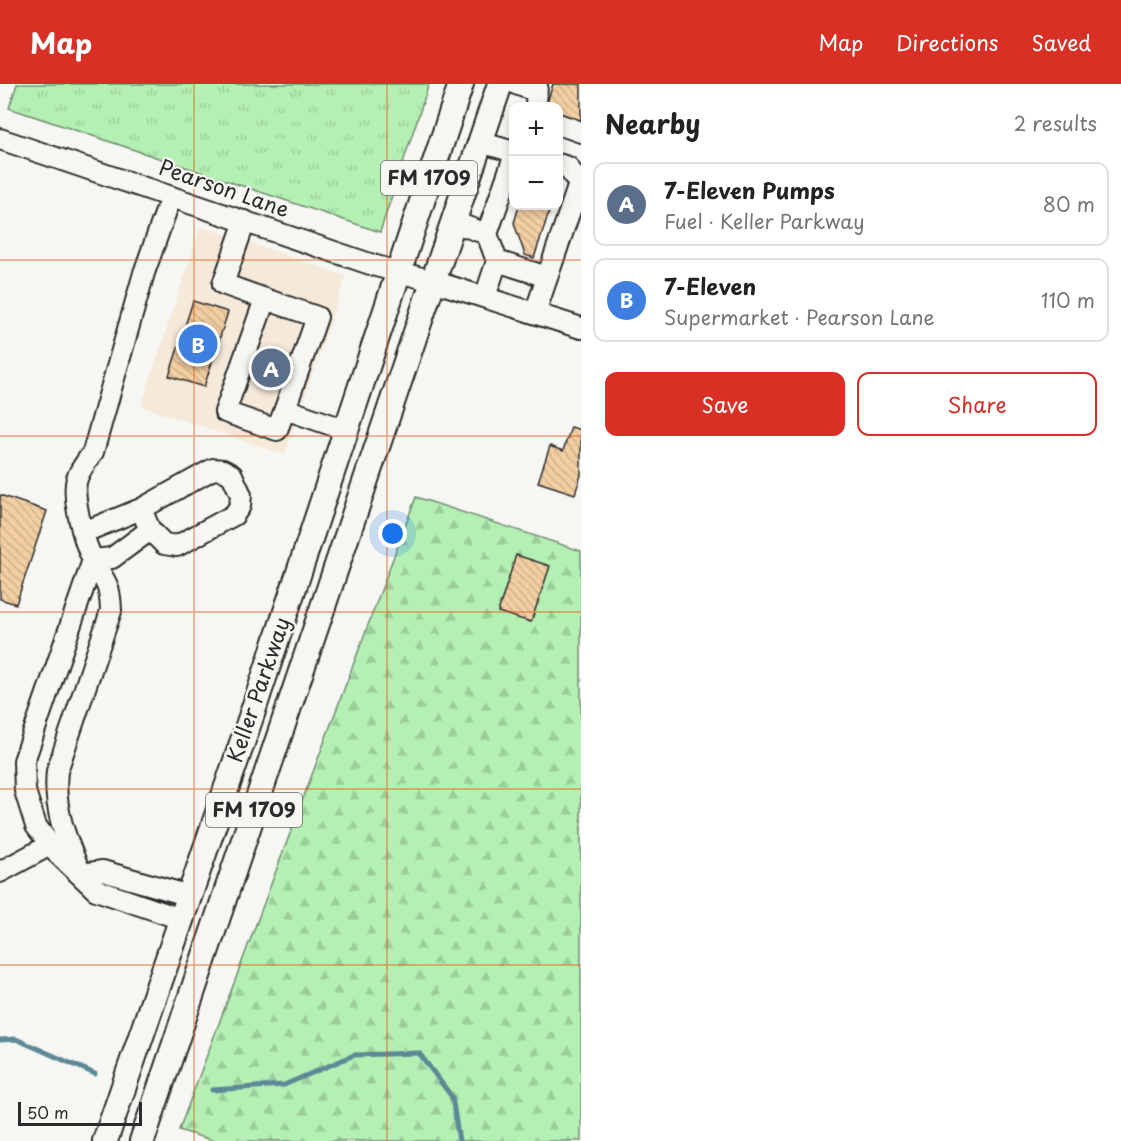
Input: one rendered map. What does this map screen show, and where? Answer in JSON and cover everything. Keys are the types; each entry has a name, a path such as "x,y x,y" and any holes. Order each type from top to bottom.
{"main road":[{"name":"FM 1709","path":"398,272 461,84"},
{"name":"FM 1709","path":"433,280 500,84"},
{"name":"Keller Parkway","path":"105,1141 190,896 398,272"},
{"name":"Keller Parkway","path":"142,1141 433,280"},
{"path":"190,896 222,904"},
{"path":"181,919 213,930"}],"street":[{"path":"516,84 536,94"},
{"path":"563,126 581,132"},
{"name":"Pearson Lane","path":"0,139 398,272 433,280 581,328"},
{"path":"480,142 509,151"},
{"path":"535,313 579,184 568,167 563,166"},
{"path":"485,297 497,261 487,234 509,169"},
{"path":"81,874 62,830 55,792 57,771 111,611 110,592 104,575 93,560 75,505 77,477 93,452 144,273 171,196"},
{"path":"245,221 223,284 265,298 317,317 278,430 225,412 265,298"},
{"path":"453,222 487,234"},
{"path":"497,261 547,276"},
{"path":"285,409 345,430"},
{"path":"84,532 141,509 213,468 232,475 241,495 240,506 234,515 177,546 164,544 150,530 141,509"},
{"path":"93,560 112,558 150,530"},
{"path":"93,560 24,761 25,791 36,826 50,844 96,890 181,919"},
{"path":"0,872 50,844"},
{"path":"81,874 103,871 190,896"}],"shaded area":[{"path":"201,226 346,276 285,455 141,406"}],"green space":[{"path":"17,84 429,84 380,232 9,108"},
{"path":"416,497 581,551 581,1141 214,1141 179,1130"}],"building":[{"path":"553,84 581,84 581,127 563,121 563,102 547,102"},
{"path":"518,210 550,210 534,258 525,255 514,223"},
{"path":"193,301 228,312 204,387 169,376"},
{"path":"571,427 581,430 581,475 575,494 538,482 550,446 563,451"},
{"path":"0,495 47,511 16,604 0,599"},
{"path":"516,555 550,566 531,622 498,612"}],"waterway":[{"path":"0,1040 16,1039 95,1074"},
{"path":"212,1090 284,1085 354,1055 419,1053 452,1097 459,1141"}],"place":[{"name":"7-Eleven","path":"198,344"},
{"name":"7-Eleven Pumps","path":"271,368"}]}
